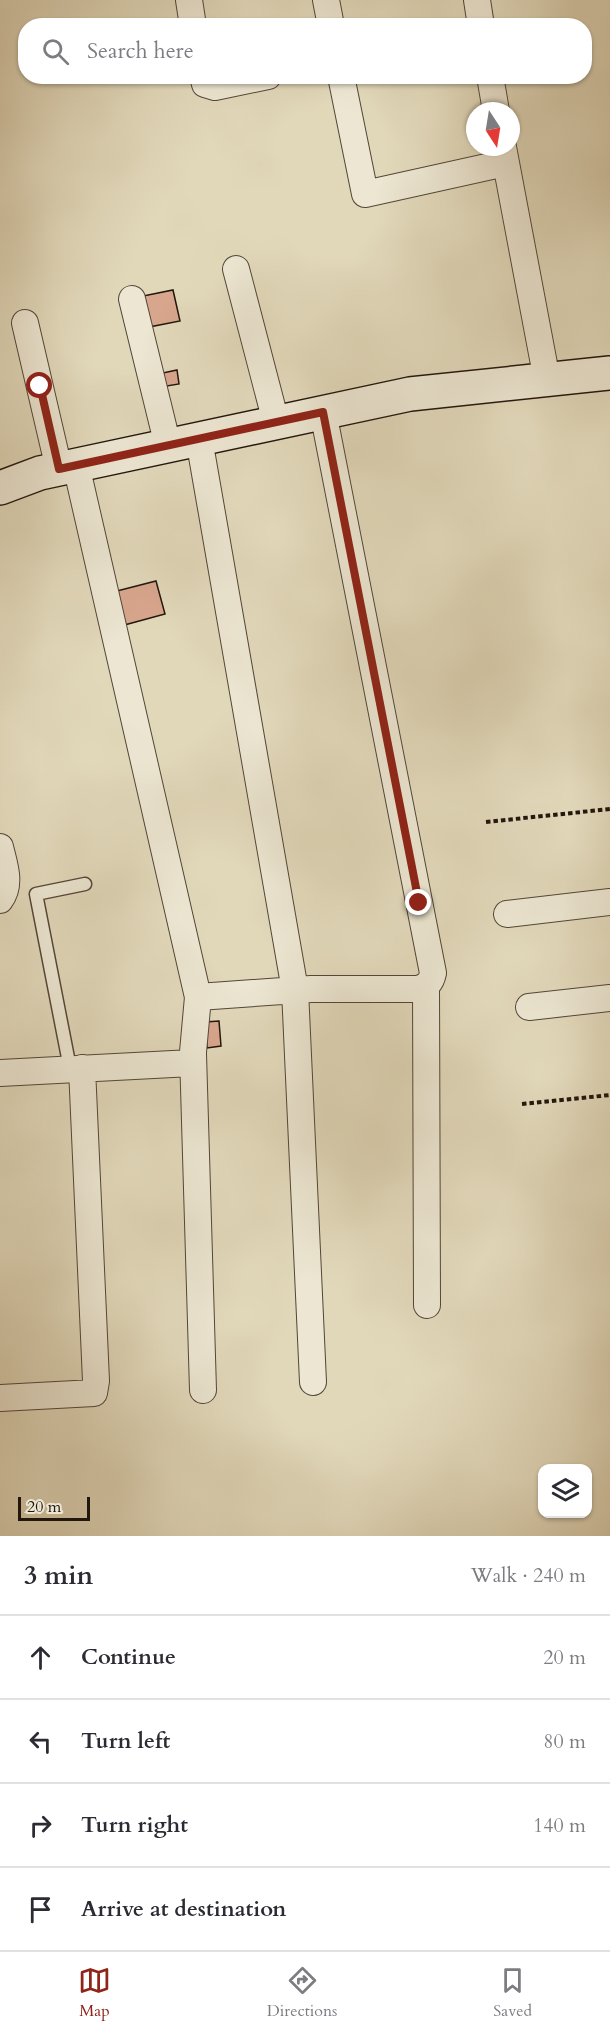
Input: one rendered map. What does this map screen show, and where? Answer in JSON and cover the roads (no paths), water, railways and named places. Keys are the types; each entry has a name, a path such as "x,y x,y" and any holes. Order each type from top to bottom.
{"street":[{"path":"189,0 192,18"},
{"path":"326,0 329,18"},
{"path":"477,0 480,18"},
{"path":"205,84 215,87 229,84"},
{"path":"342,84 365,194 500,156"},
{"path":"491,84 494,102"},
{"path":"504,156 547,380"},
{"path":"236,268 276,422"},
{"path":"132,299 184,442 295,990 313,1382"},
{"path":"25,323 68,467 198,997 194,1054 203,1390"},
{"path":"0,488 40,473 410,394 610,373"},
{"path":"198,997 295,990 418,990 426,986 433,974 323,412"},
{"path":"0,847 7,879 6,888 0,900"},
{"path":"507,914 610,902"},
{"path":"426,986 427,1305"},
{"path":"529,1007 610,998"},
{"path":"0,1073 192,1063 194,1054"},
{"path":"0,1398 94,1394 96,1369 76,1068"}],"lane":[{"path":"76,1068 36,894 85,884"}]}
